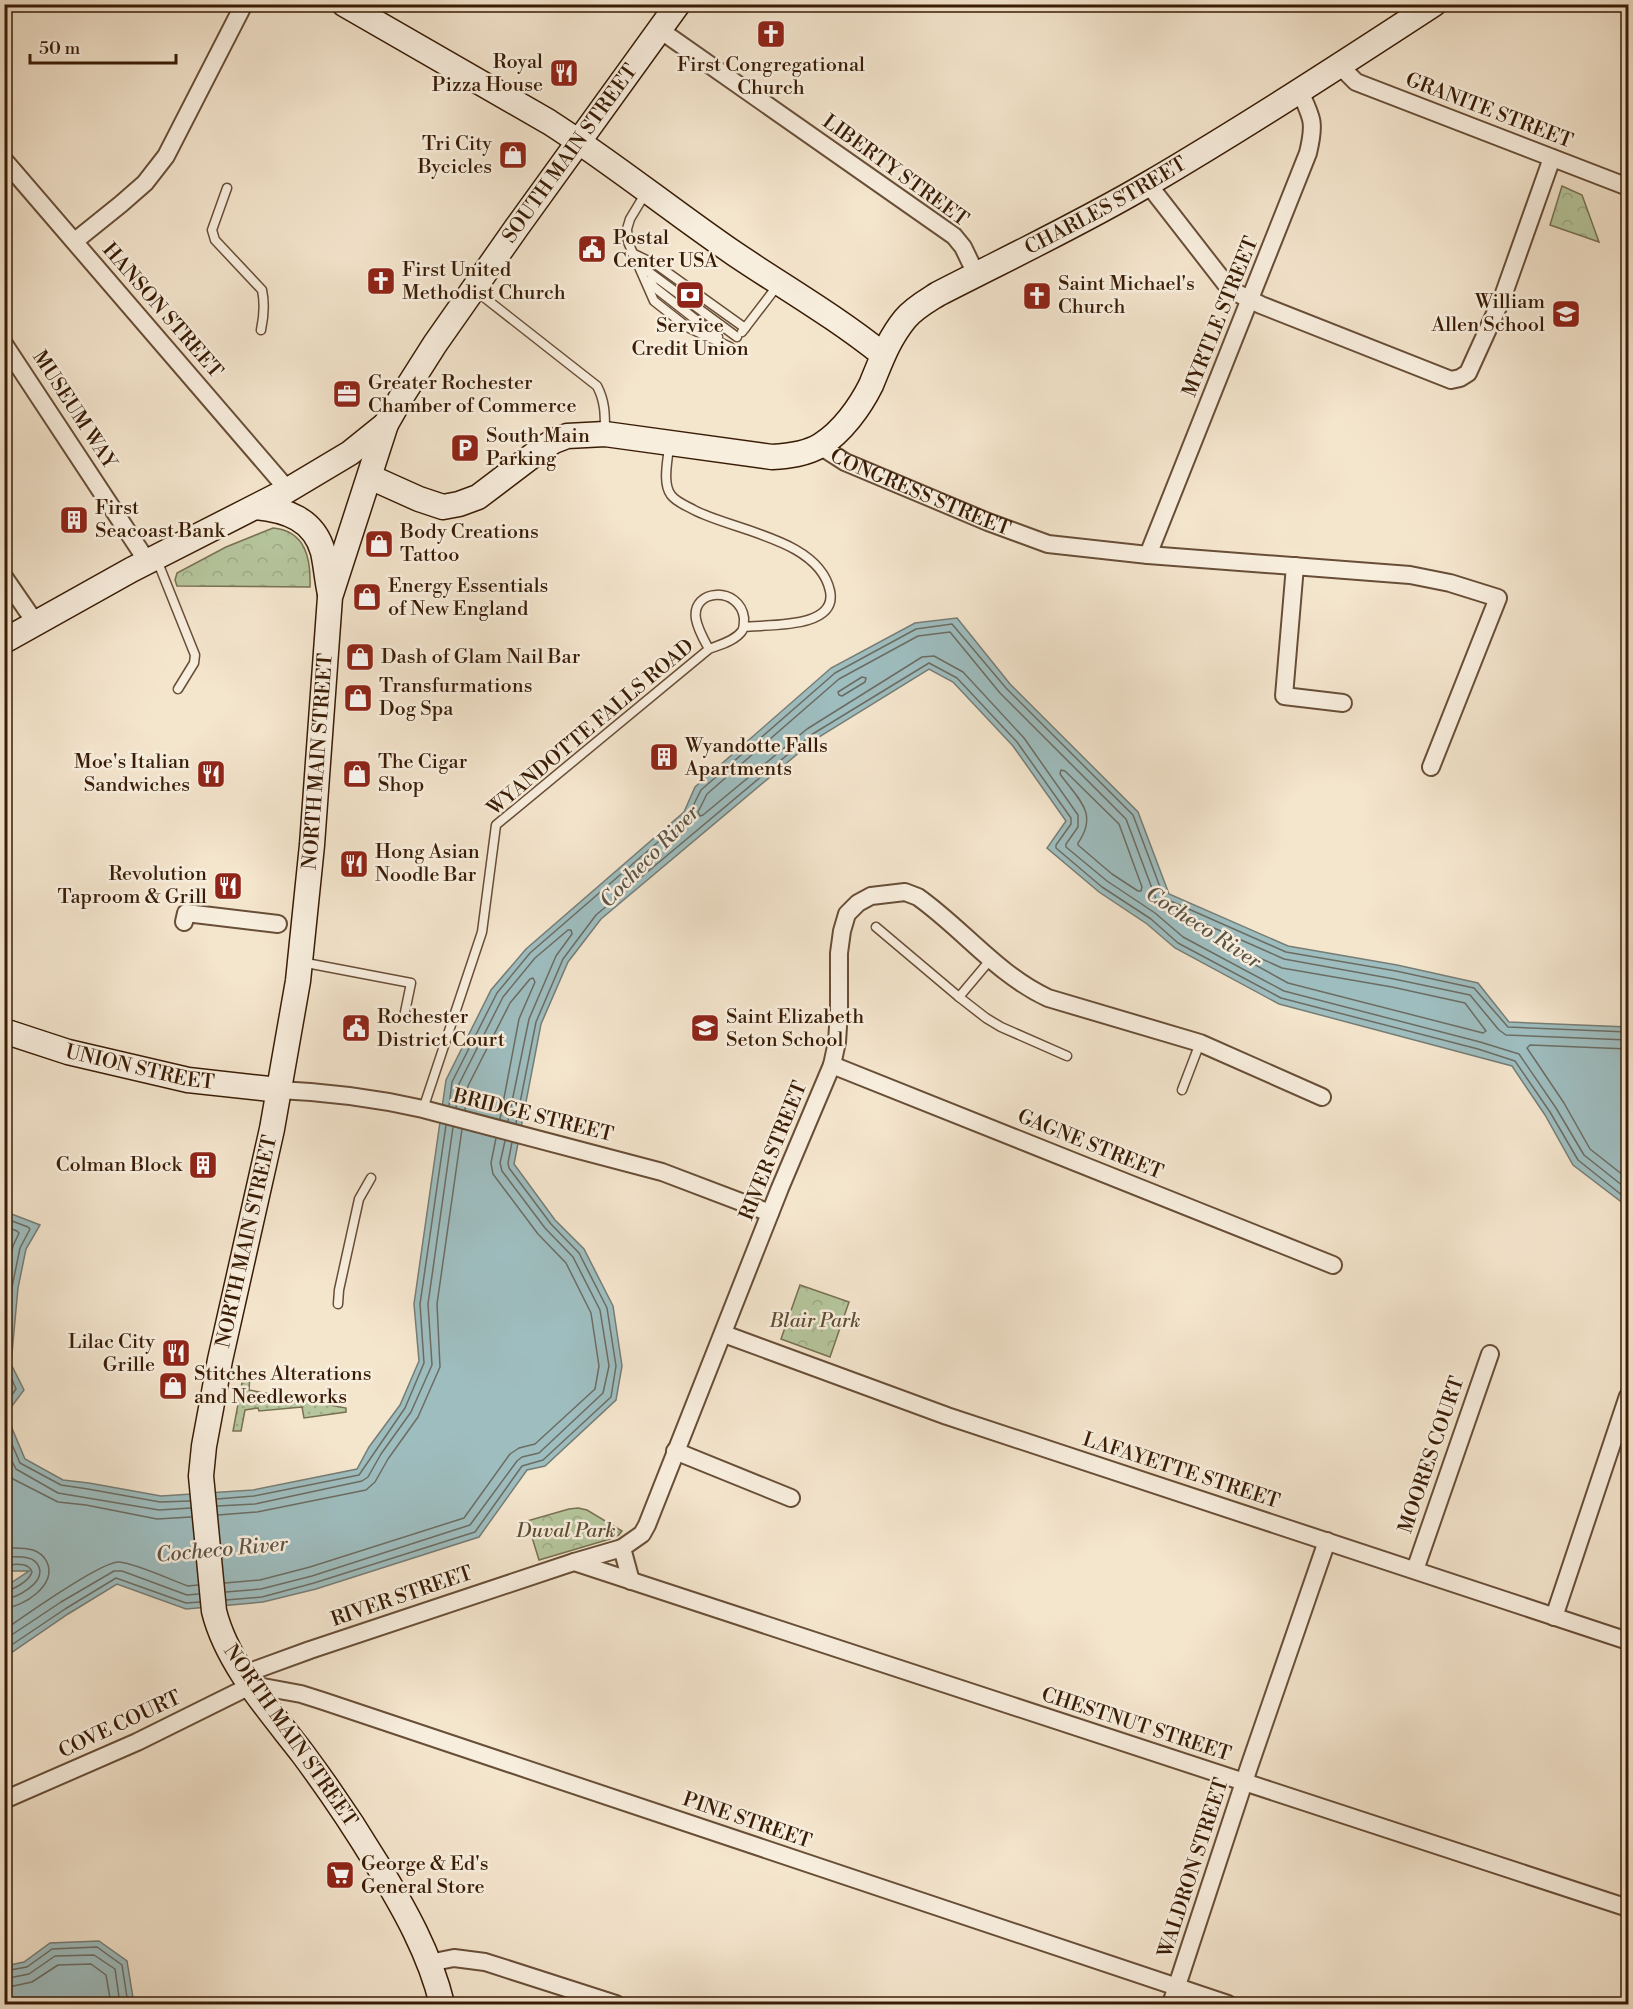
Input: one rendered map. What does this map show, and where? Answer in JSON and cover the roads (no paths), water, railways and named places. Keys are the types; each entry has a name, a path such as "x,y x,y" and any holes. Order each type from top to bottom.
{"main road":[{"path":"344,4 549,122 733,253 861,336 882,354"},
{"name":"SOUTH MAIN STREET","path":"386,424 429,353 473,289 678,4"},
{"name":"CHARLES STREET","path":"820,446 846,424 864,398 882,354 906,317 938,294 1084,220 1148,184 1300,92 1434,4"},
{"path":"4,641 152,559 288,490 350,453 386,424"},
{"name":"NORTH MAIN STREET","path":"386,424 330,597 312,845 300,962 279,1090 220,1360 204,1446 201,1476 214,1611 226,1646 353,1825 409,1920 429,1964 442,2004"},
{"name":"CONGRESS STREET","path":"370,477 443,507 459,504 478,496 554,441 567,436 605,434 772,457 788,456 820,446"},
{"path":"256,507 290,513 316,537 322,550 330,597"},
{"name":"UNION STREET","path":"4,1031 68,1052 189,1080 279,1090"}],"street":[{"path":"75,241 145,183 166,156 244,4"},
{"name":"LIBERTY STREET","path":"660,30 954,236 963,247 976,274"},
{"name":"GRANITE STREET","path":"1340,66 1356,82 1629,187"},
{"name":"MYRTLE STREET","path":"1148,555 1308,153 1313,133 1312,117 1300,92"},
{"path":"1148,184 1225,283 1237,293 1451,380 1468,373 1503,296 1552,158"},
{"name":"HANSON STREET","path":"4,160 288,490"},
{"name":"MUSEUM WAY","path":"4,344 152,559"},
{"name":"CONGRESS STREET","path":"820,446 845,462 1048,544 1148,555 1410,575 1450,583 1498,598 1431,767"},
{"path":"1295,566 1284,696 1343,703"},
{"path":"4,577 35,622"},
{"name":"RIVER STREET","path":"248,1680 320,1647 622,1548 642,1534 832,1065 837,1042 839,953 842,931 847,914 858,903 871,896 905,892 918,897 1030,990 1048,998 1200,1043 1322,1097"},
{"path":"184,922 186,913 278,924"},
{"name":"GAGNE STREET","path":"832,1065 1333,1264"},
{"name":"BRIDGE STREET","path":"279,1090 353,1095 385,1100 542,1139 662,1172 770,1214"},
{"name":"LAFAYETTE STREET","path":"724,1334 947,1416 1629,1641"},
{"name":"MOORES COURT","path":"1415,1570 1490,1354"},
{"path":"1554,1617 1628,1396"},
{"path":"675,1451 791,1498"},
{"name":"WALDRON STREET","path":"1171,2004 1327,1540"},
{"path":"622,1548 631,1581"},
{"path":"574,1562 631,1581"},
{"name":"CHESTNUT STREET","path":"631,1581 1629,1908"},
{"name":"COVE COURT","path":"4,1800 137,1742 248,1680"},
{"name":"PINE STREET","path":"248,1680 323,1701 1228,2004"},
{"path":"429,1964 454,1958 485,1962 616,2004"}],"lane":[{"path":"227,188 212,230 215,240 262,290 264,316 261,330"},
{"path":"647,191 630,219 627,229 628,242 654,301 687,327 730,346 780,283"},
{"path":"632,252 657,265 745,328"},
{"path":"638,263 737,338"},
{"path":"473,289 597,386 605,409 605,434"},
{"path":"670,443 666,484 671,495 680,503 703,514 799,551 812,560 822,573 830,592 829,605 820,614 806,622 793,625 744,627"},
{"path":"152,559 195,655 194,663 178,689"},
{"name":"WYANDOTTE FALLS ROAD","path":"427,1111 482,932 496,825 709,650 741,633 744,627 744,616 740,606 732,598 724,595 707,597 696,610 696,619 709,650"},
{"path":"876,927 986,1018 1001,1028 1066,1056"},
{"path":"959,997 992,958"},
{"path":"300,962 411,982 405,1012"},
{"path":"1182,1090 1200,1043"},
{"path":"338,1304 359,1199 371,1178"}],"water":[{"name":"Cocheco River","path":"957,618 1010,684 1138,812 1169,894 1288,946 1397,965 1478,983 1509,1022 1628,1027 1628,1207 1573,1165 1545,1115 1512,1066 1279,1004 1175,948 1147,924 1099,892 1047,848 1066,821 1013,746 953,682 929,669 814,740 601,919 568,962 541,1024 514,1164 555,1220 584,1249 613,1306 622,1366 616,1400 545,1466 527,1470 479,1537 316,1589 263,1602 186,1609 117,1584 5,1657 5,1587 29,1571 5,1571 4,1211 40,1225 26,1249 18,1288 11,1364 24,1390 6,1414 25,1459 63,1480 161,1496 253,1490 357,1469 369,1447 400,1405 419,1361 414,1304 446,1080 491,990 526,949 684,812 695,787 831,668 915,623"},
{"path":"99,1941 127,1961 134,2004 5,2004 5,1966 24,1962 50,1943"}],"place":[{"name":"First Congregational Church","path":"771,34"},
{"name":"Royal Pizza House","path":"564,73"},
{"name":"Tri City Bycicles","path":"513,155"},
{"name":"Postal Center USA","path":"592,249"},
{"name":"First United Methodist Church","path":"381,281"},
{"name":"Service Credit Union","path":"690,295"},
{"name":"Saint Michael's Church","path":"1037,296"},
{"name":"William Allen School","path":"1566,314"},
{"name":"Greater Rochester Chamber of Commerce","path":"347,394"},
{"name":"South Main Parking","path":"465,448"},
{"name":"First Seacoast Bank","path":"74,520"},
{"name":"Body Creations Tattoo","path":"379,544"},
{"name":"Energy Essentials of New England","path":"367,597"},
{"name":"Dash of Glam Nail Bar","path":"360,657"},
{"name":"Transfurmations Dog Spa","path":"358,698"},
{"name":"Wyandotte Falls Apartments","path":"664,757"},
{"name":"Moe's Italian Sandwiches","path":"211,774"},
{"name":"The Cigar Shop","path":"357,774"},
{"name":"Hong Asian Noodle Bar","path":"354,864"},
{"name":"Revolution Taproom & Grill","path":"228,886"},
{"name":"Rochester District Court","path":"356,1028"},
{"name":"Saint Elizabeth Seton School","path":"705,1028"},
{"name":"Colman Block","path":"203,1165"},
{"name":"Lilac City Grille","path":"176,1353"},
{"name":"Stitches Alterations and Needleworks","path":"173,1386"},
{"name":"George & Ed's General Store","path":"340,1875"}],"park label":[{"name":"Blair Park","path":"815,1321"},
{"name":"Duval Park","path":"566,1531"}]}
